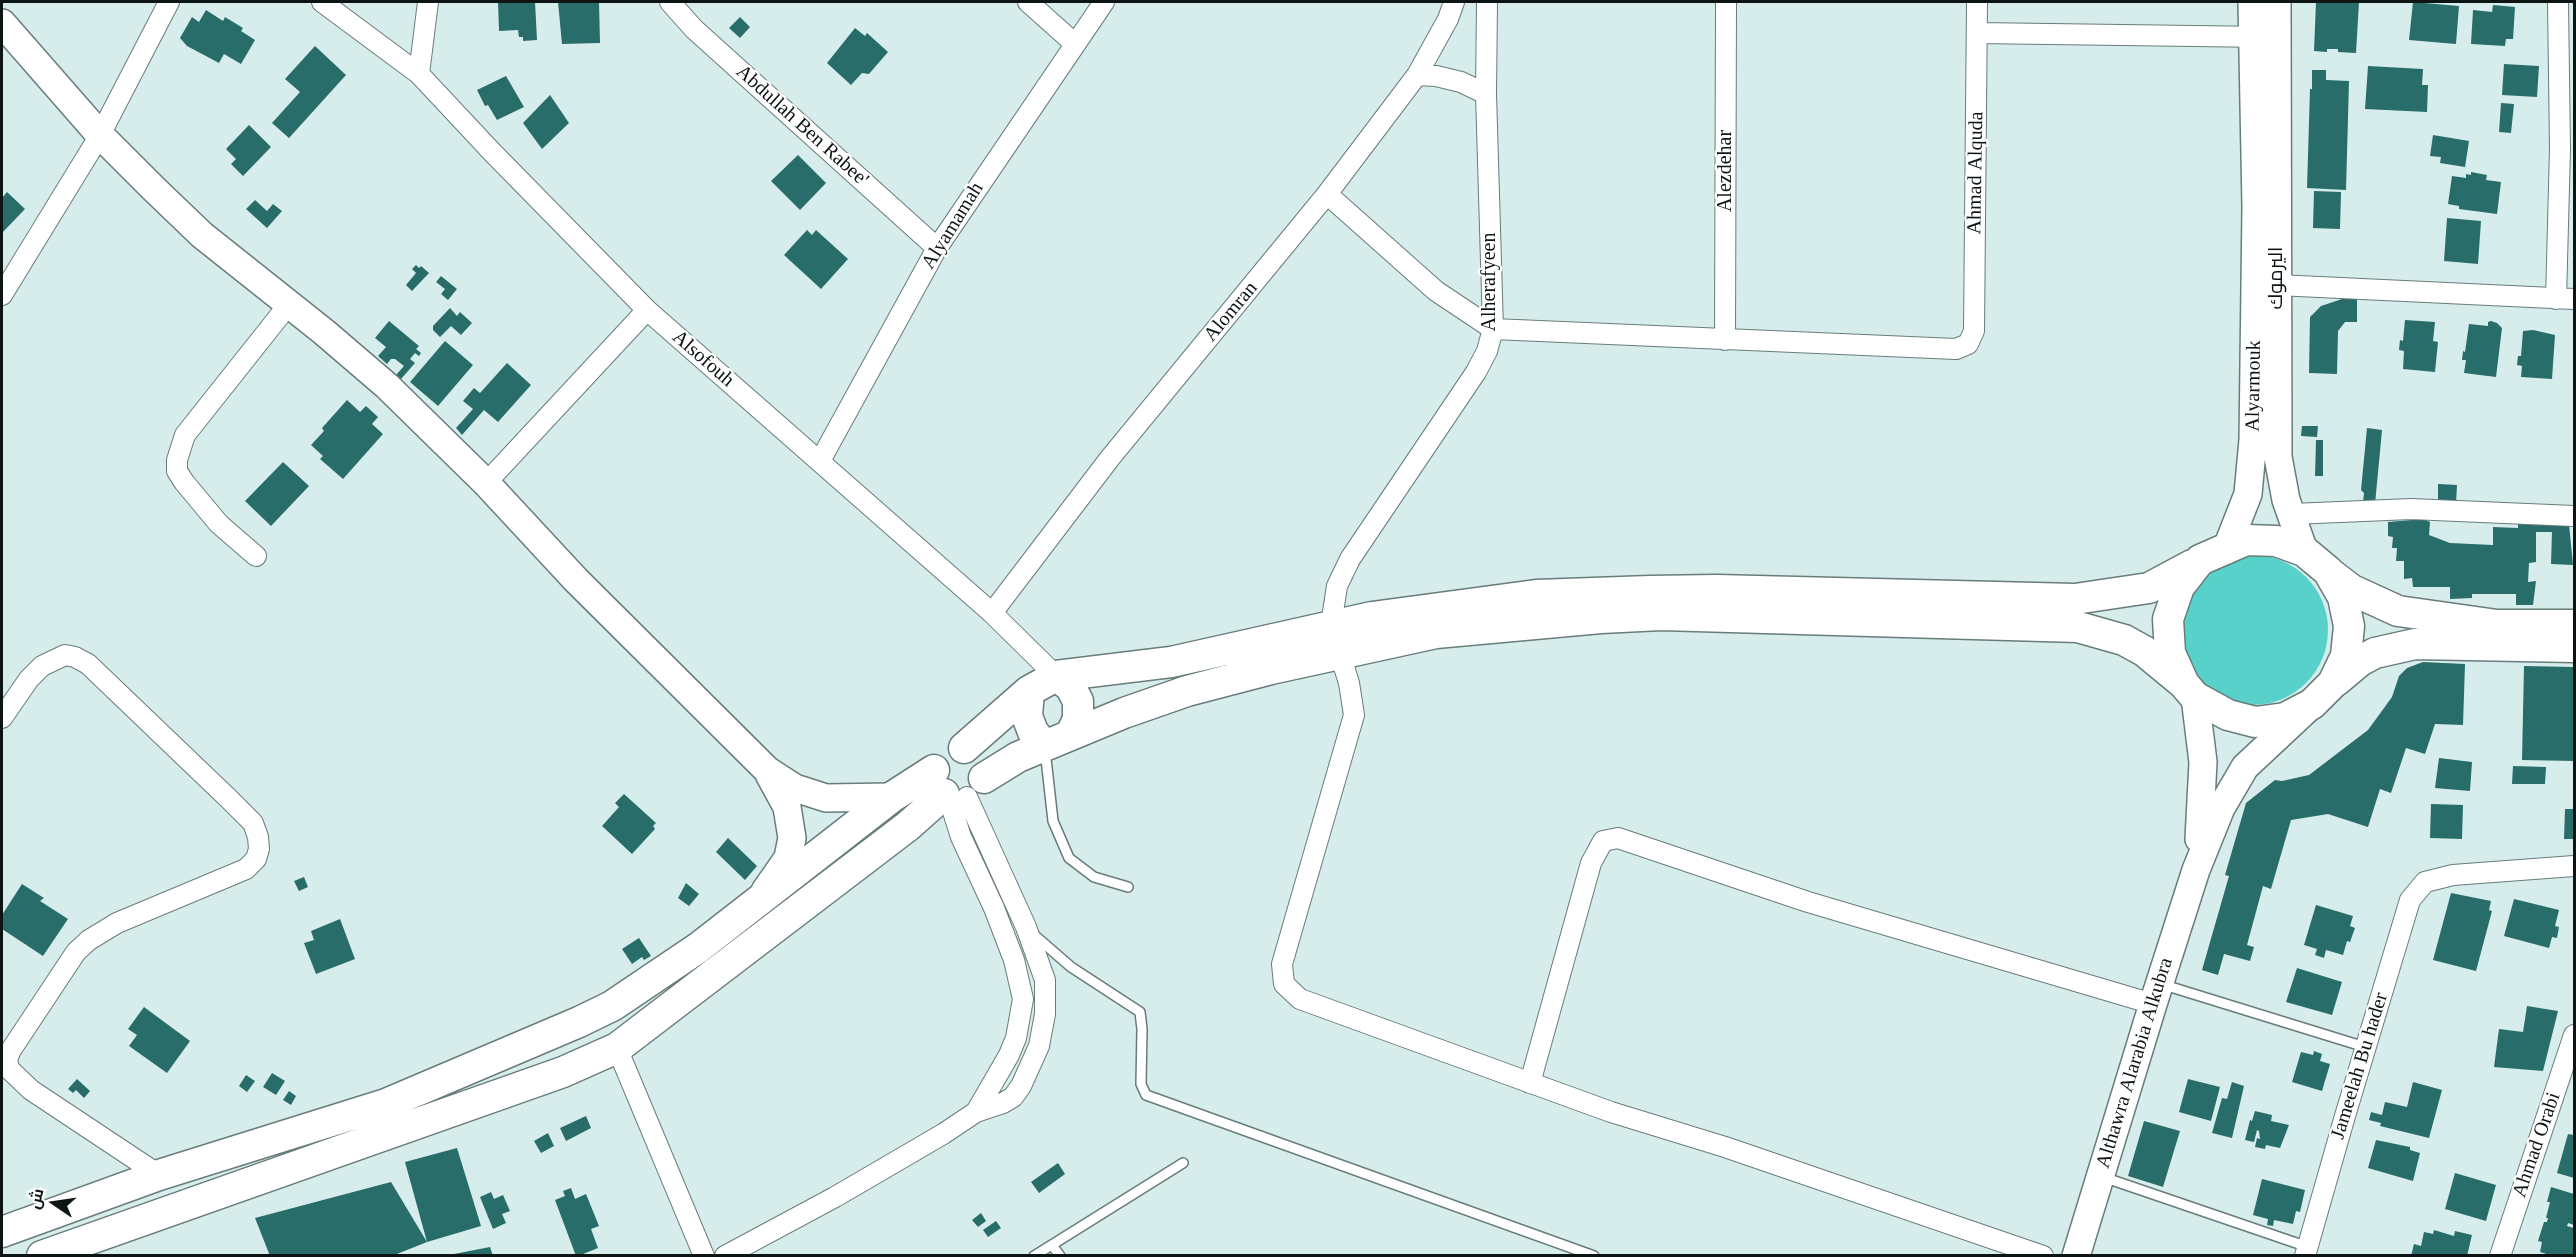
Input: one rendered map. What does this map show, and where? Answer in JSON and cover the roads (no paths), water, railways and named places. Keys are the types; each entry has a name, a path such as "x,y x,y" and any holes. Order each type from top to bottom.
{"main road":[{"path":"42,1256 563,1072 617,1048 908,826 955,787 981,761 974,752 964,748 1029,691 1056,676 1171,662 1372,617 1536,595 1615,591 1717,590 2075,599 2150,588 2246,540 2276,541 2304,551 2352,590 2398,611 2497,625 2574,625"},
{"path":"2190,691 2170,653 2168,619 2179,586 2213,555"},
{"path":"2328,571 2343,597 2349,626 2346,656 2333,683"},
{"path":"2,1232 159,1175 386,1104 612,1006 698,948 892,797 955,787 1044,745 1187,691 1341,654 1436,633 1621,616 1661,615 2078,627 2099,631 2124,640 2144,651 2190,691 2228,715 2255,722 2285,718 2312,704 2360,661 2375,653 2415,644 2574,647"},
{"path":"1056,676 1070,687 1078,701 1078,718 1071,734"},
{"path":"1029,691 1027,716 1033,732 1044,745"}],"street":[{"path":"2,295 100,135 169,2"},
{"name":"Alsofouh","path":"322,2 419,74 647,310 992,613 1056,676"},
{"path":"419,74 428,2"},
{"name":"Abdullah Ben Rabee'","path":"670,2 694,29 937,248"},
{"path":"1028,2 1074,43"},
{"name":"Alyamamah","path":"820,461 937,248 1104,2"},
{"name":"Alomran","path":"992,613 1110,458 1327,194 1417,75 1448,19 1454,2"},
{"name":"Alherafyeen","path":"1331,625 1334,598 1343,571 1476,372 1487,351 1492,329 1486,94 1487,2"},
{"name":"Alezdehar","path":"1725,340 1726,2"},
{"name":"Ahmad Alquda","path":"1725,340 1956,349 1968,344 1974,331 1977,2"},
{"name":"Alyarmouk","path":"2213,555 2248,494 2253,440 2256,207 2264,37 2252,2"},
{"name":"اليرموك","path":"2277,2 2264,37 2277,285 2278,457 2280,478 2304,551"},
{"path":"2277,285 2565,299 2567,149 2558,2"},
{"path":"2,23 100,135 202,235 387,386 486,483 576,580 767,770 795,788 826,798 892,797"},
{"path":"1977,33 2264,37"},
{"path":"1417,75 1436,76 1461,82 1486,94"},
{"path":"1327,194 1436,291 1492,329 1725,340"},
{"path":"256,556 219,524 184,482 177,471 177,460 185,435 289,304"},
{"path":"486,483 647,310"},
{"path":"2292,514 2411,509 2574,516"},
{"path":"1331,625 1354,701 1354,715 1282,964 1284,984 1300,999 1611,1112 1725,1147 2043,1256"},
{"path":"2,718 42,666 65,655 75,657 88,664 229,799 253,823 258,837 259,849 256,859 246,869 117,923 89,940 76,952 7,1059 9,1069 32,1090 159,1175"},
{"name":"Althawra Alarabia Alkubra","path":"2190,691 2203,762 2196,870"},
{"name":"Althawra Alarabia Alkubra","path":"2076,1256 2196,870 2221,808 2235,782 2261,751 2312,704"},
{"path":"759,899 788,858 792,838 787,807 767,770"},
{"path":"725,1256 835,1197 943,1134 976,1112 1013,1098 1025,1079 1039,1046 1045,1014 1045,980 1026,927 955,787"},
{"path":"955,787 961,837 994,908 1014,960 1021,980 1023,999 1016,1038 1009,1055 976,1112"},
{"path":"1530,1083 1591,863 1603,841 1618,838 1808,902 2156,994"},
{"name":"Jameelah Bu hader","path":"2307,1251 2410,900 2425,882 2453,875 2574,866"},
{"name":"Ahmad Orabi","path":"2500,1256 2574,1035"},
{"path":"617,1048 704,1256"}],"lane":[{"path":"1044,745 1053,821 1069,858 1094,877 1128,887"},
{"path":"1026,927 1071,967 1140,1012 1142,1019 1141,1084 1146,1095 1594,1256"},
{"path":"2156,994 2365,1047"},
{"path":"1034,1256 1183,1163"},
{"path":"2100,1176 2307,1251"},
{"path":"1052,1245 1060,1256"}]}
